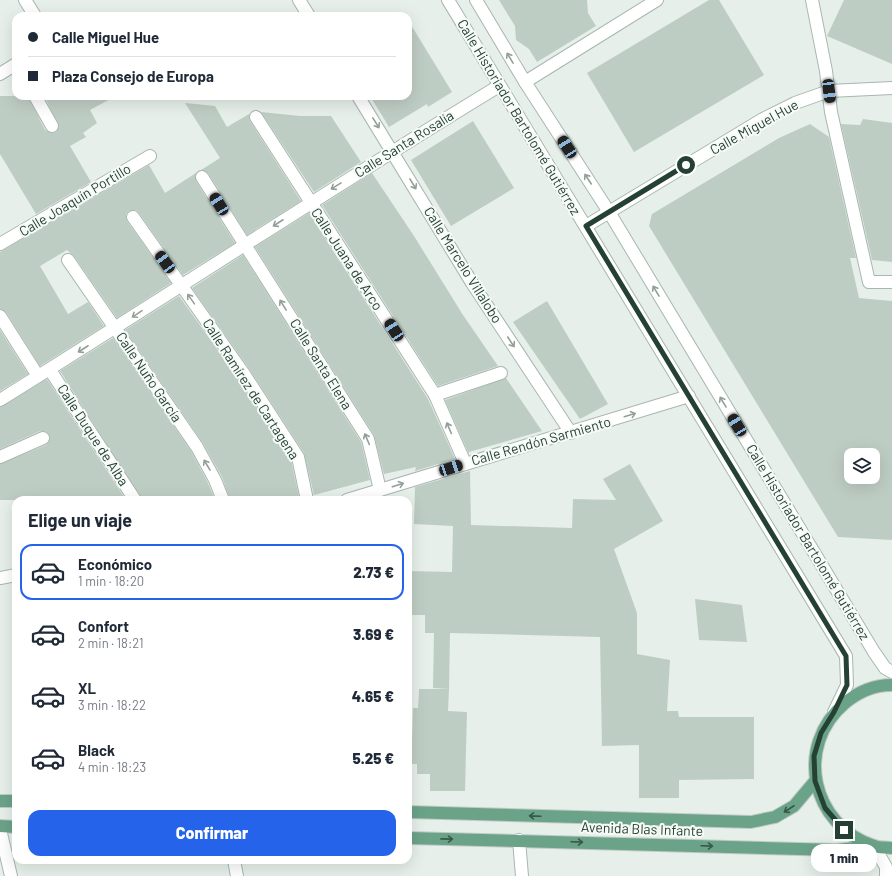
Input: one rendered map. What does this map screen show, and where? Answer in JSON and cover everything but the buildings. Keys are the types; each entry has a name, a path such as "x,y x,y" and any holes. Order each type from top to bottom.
{"main road":[{"path":"892,685 882,685 856,694 834,712 821,733 814,756 815,781 825,808 844,830 874,846 892,848"},
{"name":"Avenida Blas Infante","path":"412,812 751,822 775,817 794,806 815,781"},
{"path":"0,801 12,801"},
{"path":"0,828 12,827"},
{"name":"Avenida Blas Infante","path":"412,838 837,850 874,846"}],"street":[{"path":"25,0 32,12"},
{"path":"299,0 306,12"},
{"name":"Calle Historiador Bartolomé Gutiérrez","path":"448,0 846,656 847,685 834,712"},
{"name":"Calle Historiador Bartolomé Gutiérrez","path":"476,0 525,82 609,212 874,652 885,668 892,672"},
{"path":"525,82 639,5 657,0"},
{"path":"812,0 829,91 831,112 868,282 892,282"},
{"path":"0,74 12,66"},
{"name":"Calle Santa Rosalía","path":"0,400 116,328 181,284 310,202 499,86"},
{"name":"Calle Miguel Hue","path":"586,226 763,119 795,103 829,91 892,88"},
{"path":"37,100 52,126"},
{"name":"Calle Marcelo Villalobo","path":"361,100 393,150 472,283 571,433"},
{"name":"Calle Juana de Arco","path":"256,117 435,395 465,463"},
{"name":"Calle Joaquín Portillo","path":"0,244 150,156"},
{"name":"Calle Santa Elena","path":"202,177 368,439 380,490"},
{"name":"Calle Ramírez de Cartagena","path":"133,217 244,374 298,457 306,496"},
{"name":"Calle Nuño García","path":"68,260 116,328 196,448 216,480 222,496"},
{"path":"0,316 38,376"},
{"name":"Calle Duque de Alba","path":"50,370 132,496"},
{"path":"435,395 501,373"},
{"name":"Calle Rendón Sarmiento","path":"360,496 689,396"},
{"path":"0,458 43,438"},
{"path":"0,578 12,576"},
{"path":"0,828 11,876"},
{"path":"519,840 522,876"},
{"path":"874,846 886,867 886,876"},
{"path":"235,864 237,876"}],"route":[{"path":"686,165 586,226 846,656 847,685 834,712 821,733 814,756 815,781 825,808 844,830"}]}
